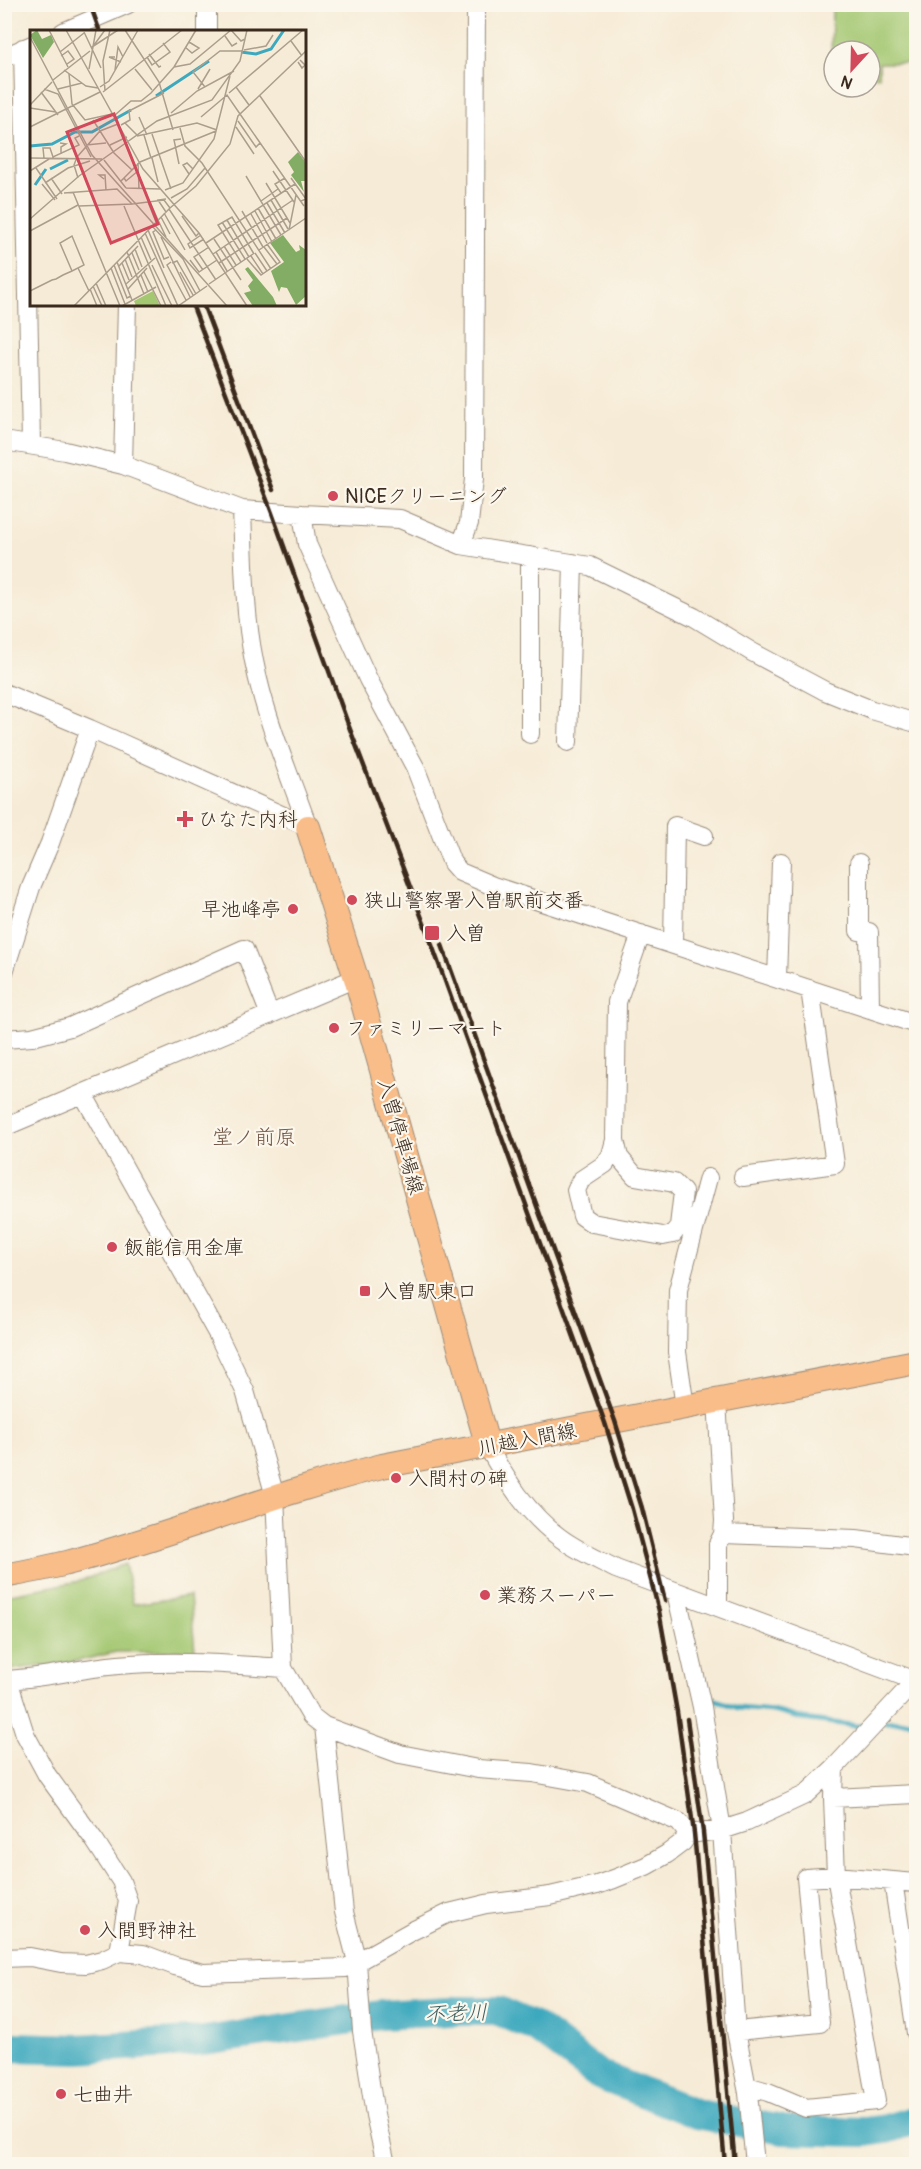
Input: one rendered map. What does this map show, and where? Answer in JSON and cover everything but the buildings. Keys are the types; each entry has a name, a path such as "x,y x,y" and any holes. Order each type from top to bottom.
{"main road":[{"name":"入曽停車場線","path":"308,827 356,978 488,1447"},
{"name":"川越入間線","path":"4,1576 65,1564 275,1496 382,1466 916,1362"}],"street":[{"path":"207,4 207,30"},
{"path":"461,545 469,523 474,479 476,4"},
{"path":"67,30 117,7"},
{"path":"4,57 27,46 31,444"},
{"path":"123,465 127,306"},
{"path":"4,441 31,444 123,465 242,510 400,519 461,545 590,566 694,617 752,652 825,691 872,710 916,723"},
{"path":"242,510 247,613 254,661 264,699 308,827"},
{"path":"302,514 307,544 368,679 414,767 452,863 460,872 482,882 916,1024"},
{"path":"530,556 530,734"},
{"path":"568,742 573,562"},
{"path":"4,693 308,827"},
{"path":"4,972 31,887 50,843 90,729"},
{"path":"673,944 675,826 704,836"},
{"path":"777,978 781,862"},
{"path":"859,863 859,931 869,932 870,1009"},
{"path":"635,1176 619,1157 615,1140 617,1002 641,934"},
{"path":"4,1039 32,1037 69,1027 244,949 270,1015"},
{"path":"4,1127 356,978"},
{"path":"743,1177 835,1164 810,988"},
{"path":"83,1094 218,1333 245,1391 275,1496 283,1668 311,1716 324,1726 382,1749 430,1761 477,1769 532,1773 588,1783 679,1822 688,1834"},
{"path":"591,1173 635,1176 674,1183 684,1192 679,1226 673,1234 663,1236 592,1223 582,1216 576,1190 581,1180 591,1173 605,1164 611,1155 615,1140"},
{"path":"685,1407 677,1352 678,1290 708,1178"},
{"path":"717,1400 723,1534 718,1544 718,1607"},
{"path":"488,1447 502,1473 528,1507 560,1538 616,1569 915,1680 834,1768 805,1795 747,1822 722,1830 688,1834"},
{"path":"723,1534 856,1539 916,1547"},
{"path":"676,1592 702,1707 722,1830 736,2031 748,2090 755,2164"},
{"path":"119,1952 128,1901 121,1881 47,1775 25,1734 6,1680 118,1665 156,1663 283,1668"},
{"path":"324,1726 344,1912 357,1962 362,2031 375,2115 386,2164"},
{"path":"748,2090 768,2092 806,2108 876,2101 836,1876 834,1768"},
{"path":"833,1798 916,1794"},
{"path":"4,1958 30,1957 61,1963 86,1964 119,1952 143,1954 203,1973 346,1968 412,1930 448,1913 486,1904 550,1896 597,1886 646,1866 667,1854 683,1842 688,1834"},
{"path":"736,2031 820,2023 806,1878 836,1876 916,1883"},
{"path":"894,1881 916,2033"}],"green space":[{"path":"832,5 916,5 916,63 882,63 882,39 832,39"},
{"path":"125,1564 133,1604 190,1596 195,1651 116,1652 69,1663 5,1670 5,1595 80,1581"}],"waterway":[{"path":"714,1699 738,1708 773,1711 803,1719 858,1726 867,1725"},
{"path":"885,1722 916,1721"},
{"name":"不老川","path":"4,2050 15,2047 78,2049 204,2041 381,2015 498,2011 537,2028 599,2075 697,2114 783,2130 865,2132 886,2129 916,2120"}],"railway":[{"path":"90,4 99,30"},
{"path":"193,306 428,934 605,1423 632,1509 659,1611 677,1712 694,1833 725,2164"},
{"path":"204,306 273,490"},
{"path":"442,945 615,1421 642,1508 665,1601"},
{"path":"687,1719 703,1832 735,2164"}],"place":[{"name":"NICEクリーニング","path":"333,496"},
{"name":"ひなた内科","path":"185,819"},
{"name":"狭山警察署入曽駅前交番","path":"352,900"},
{"name":"早池峰亭","path":"293,909"},
{"name":"入曽","path":"432,933"},
{"name":"ファミリーマート","path":"334,1028"},
{"name":"飯能信用金庫","path":"112,1247"},
{"name":"入曽駅東口","path":"365,1291"},
{"name":"入間村の碑","path":"396,1478"},
{"name":"業務スーパー","path":"485,1595"},
{"name":"入間野神社","path":"85,1930"},
{"name":"七曲井","path":"61,2094"}],"district":[{"name":"堂ノ前原","path":"254,1137"}]}
